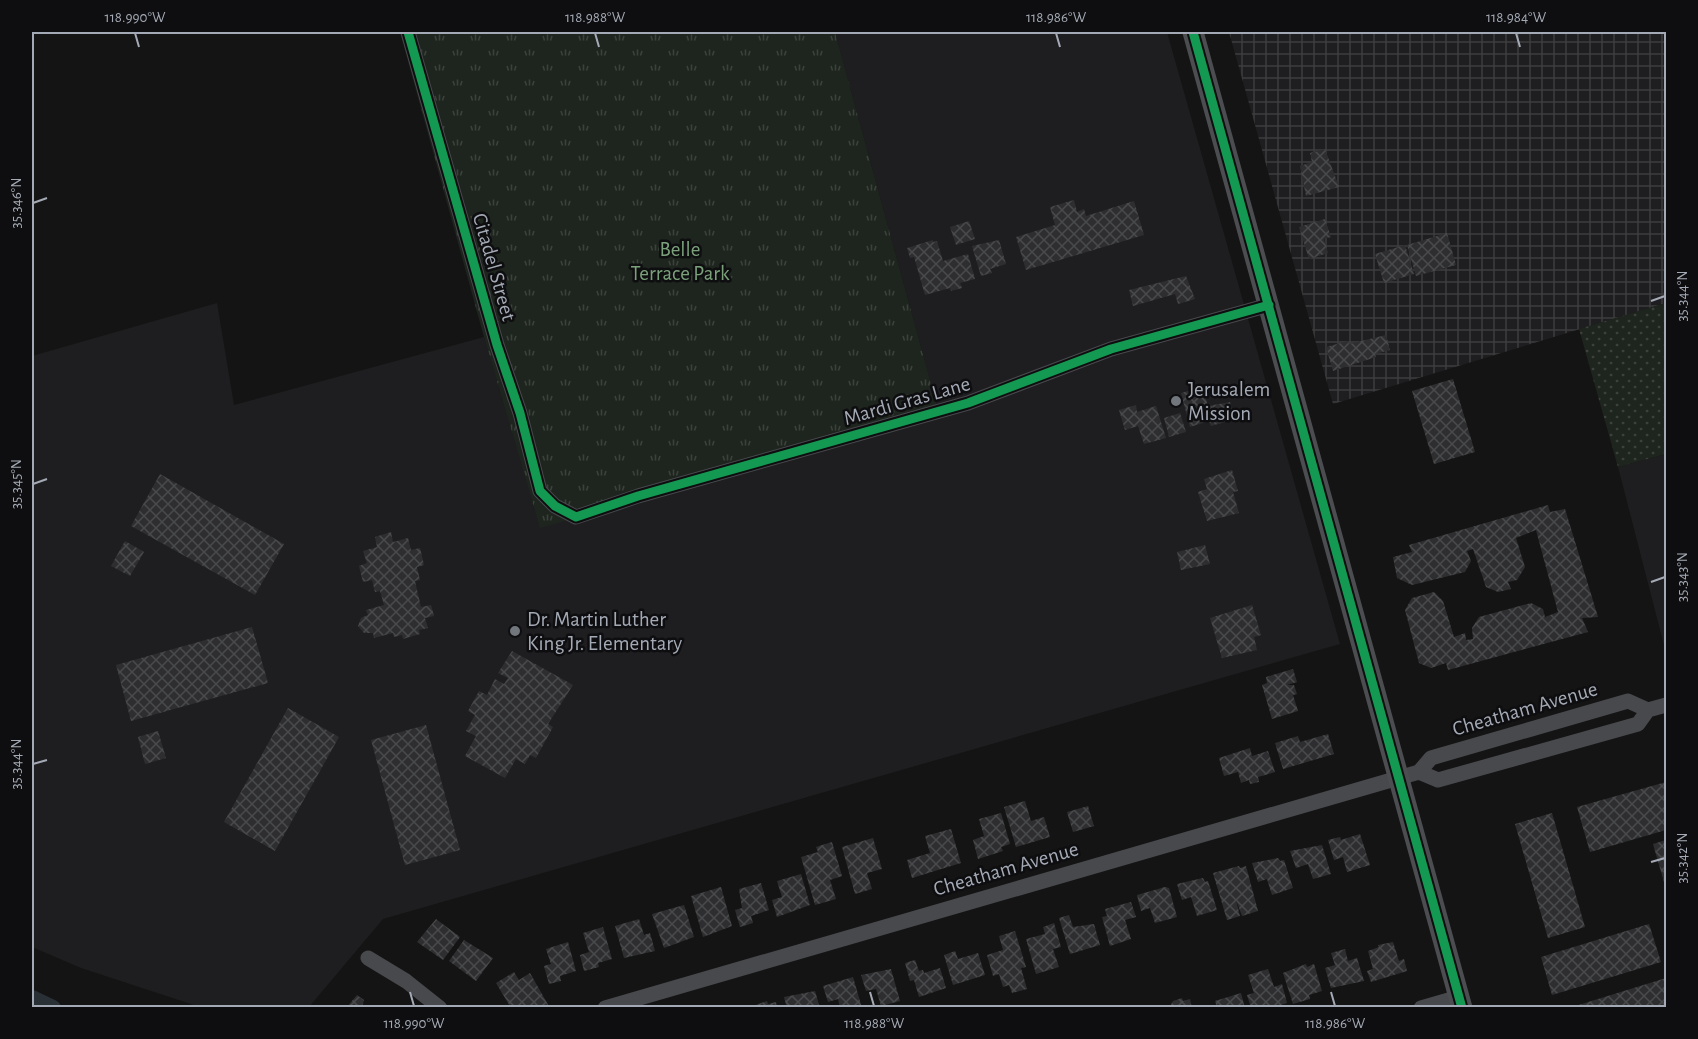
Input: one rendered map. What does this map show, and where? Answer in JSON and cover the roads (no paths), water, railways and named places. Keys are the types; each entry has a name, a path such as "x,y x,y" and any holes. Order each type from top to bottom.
{"street":[{"name":"Citadel Street","path":"408,32 497,345 520,413 540,490 555,506"},
{"path":"1193,32 1269,305 1409,776 1460,1002 1421,1008"},
{"name":"Mardi Gras Lane","path":"555,506 576,518 650,493 968,403 1111,349 1269,305"},
{"name":"Cheatham Avenue","path":"605,1008 1409,776 1431,758 1628,701 1648,710"},
{"name":"Cheatham Avenue","path":"1409,776 1438,780 1638,724 1648,710 1666,705"},
{"path":"368,958 406,981 440,1008"}],"waterway":[{"path":"32,998 53,1008"}],"place":[{"name":"Jerusalem Mission","path":"1176,401"},
{"name":"Dr. Martin Luther King Jr. Elementary","path":"515,631"}],"park label":[{"name":"Belle Terrace Park","path":"680,261"}]}
